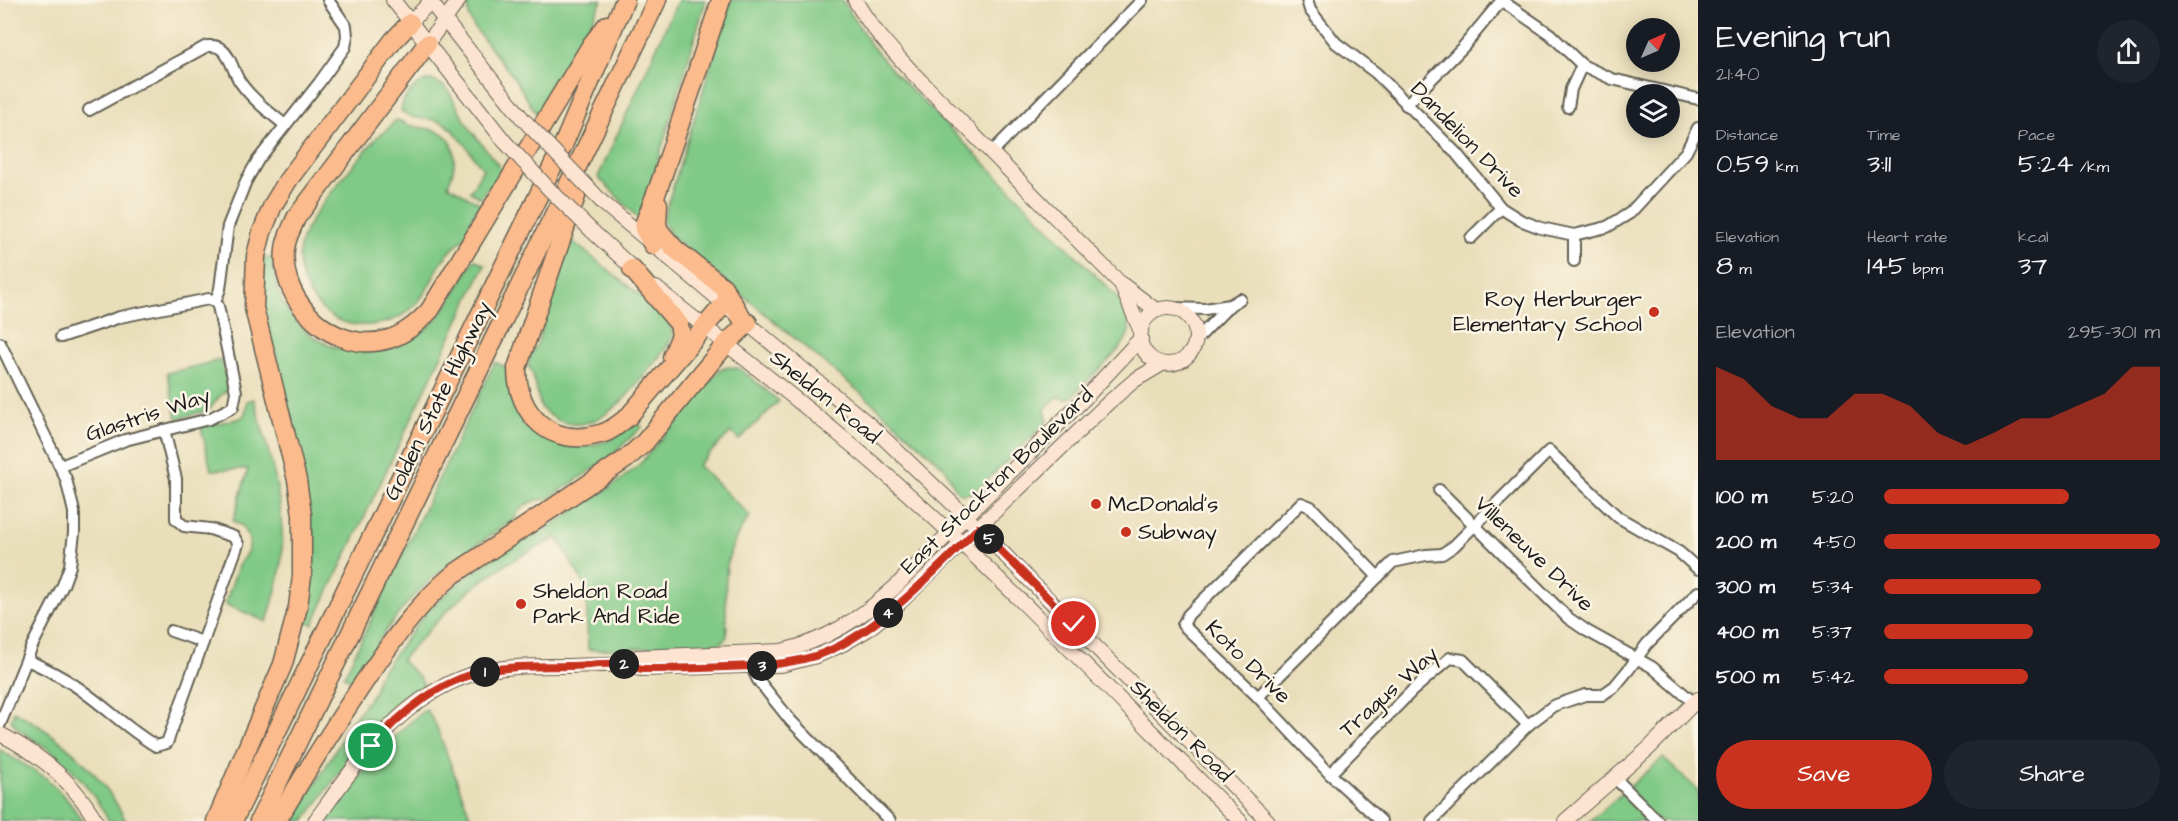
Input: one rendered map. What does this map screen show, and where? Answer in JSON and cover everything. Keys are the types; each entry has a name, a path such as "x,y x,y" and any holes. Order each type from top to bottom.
{"highway":[{"name":"Golden State Highway","path":"259,821 657,0"},
{"path":"653,245 644,229 645,222 721,0"},
{"path":"427,44 296,218 285,246 286,273 297,301 316,323 330,333 344,338 373,342 389,339 419,322 430,310 592,44 624,4"},
{"name":"Golden State Highway","path":"233,821 564,143 624,4"},
{"path":"216,821 284,664 298,607 302,576 302,515 297,480 254,308 254,284 260,240 273,205 288,180 393,41 410,23"},
{"path":"608,102 517,368 517,381 521,396 535,419 546,429 558,435 572,438 602,434 628,417 724,304"},
{"path":"277,821 311,762 391,641 429,596 454,574 626,459 644,443 744,320 723,287 675,249 660,232 657,225 659,186"},
{"path":"632,269 679,324 681,335 665,372"}],"main road":[{"name":"Sheldon Road","path":"393,0 505,142 592,231 632,269 853,446 949,532 1015,594 1240,821"},
{"name":"Sheldon Road","path":"431,0 522,118 603,203 871,426 978,528 1268,821"},
{"path":"410,23 431,0"},
{"path":"427,44 459,0"},
{"path":"855,0 884,42 991,153 1119,282 1156,310"},
{"path":"1119,282 1141,335 1145,352 1150,357 1162,364 1176,362 1188,356 1196,340 1196,332 1188,316 1173,308 1156,310 1144,323 1141,335"},
{"name":"East Stockton Boulevard","path":"748,660 766,653 801,647 863,616 1085,398 1141,335"},
{"name":"East Stockton Boulevard","path":"315,821 371,746 393,723 422,699 473,674 525,666 620,664 641,669 748,660 781,665 817,656 843,644 867,630 894,608 1135,380 1162,364"},
{"path":"1029,479 1041,458 1086,412 1089,404 1085,398"},
{"path":"1565,821 1697,702"},
{"path":"0,734 32,752 63,778 78,794 96,821"}],"street":[{"path":"61,337 120,317 208,299 215,302 220,289 228,226 235,206 258,160 345,47 348,36 346,26 328,0"},
{"path":"991,153 1142,0"},
{"name":"Dandelion Drive","path":"1307,0 1310,10 1336,43 1376,73 1456,153 1501,208 1520,220 1541,228 1574,235 1607,227 1630,213 1686,152 1698,128"},
{"path":"1406,105 1464,46 1502,0 1550,34 1582,65 1612,79 1698,99"},
{"path":"89,110 207,46 214,45 226,55 239,81 250,94 285,125"},
{"path":"1568,107 1571,89 1582,65"},
{"path":"1471,238 1501,208"},
{"path":"1574,235 1574,261"},
{"path":"1196,340 1230,305 1240,299"},
{"name":"Glastris Way","path":"61,466 125,440 209,419 233,406 236,392 215,302"},
{"path":"1173,308 1204,309 1230,305"},
{"path":"0,343 61,466 74,512 73,547 63,585 27,660 0,724"},
{"path":"27,660 84,691 135,734 156,746 167,743 238,544 234,537 210,529 184,526 176,519 176,479 165,430"},
{"path":"1258,697 1393,562 1442,554 1454,546 1549,451 1618,517 1678,552 1698,569"},
{"name":"Villeneuve Drive","path":"1439,490 1568,618 1637,658 1697,702"},
{"name":"Koto Drive","path":"1378,577 1311,507 1301,503 1188,615 1183,625 1258,697 1330,774 1381,821"},
{"path":"1432,821 1527,725 1553,706 1586,695 1602,695 1623,678 1647,644 1698,592"},
{"path":"171,631 203,642"},
{"name":"Tragus Way","path":"1330,774 1412,692 1450,658 1463,660 1527,725"},
{"path":"748,660 774,702 890,821"},
{"path":"1615,778 1658,821"}],"green space":[{"path":"467,0 602,0 583,38 537,115 514,78 474,27 469,17"},
{"path":"678,0 706,0 641,217 638,218 598,177"},
{"path":"731,0 842,0 871,45 894,72 1114,294 1127,314 1129,330 1116,353 1073,396 1067,399 1057,397 1045,409 1046,423 974,493 962,494 956,490 944,467 869,400 671,236 663,220"},
{"path":"431,80 448,90 470,129 505,174 497,185 490,190 486,189 481,198 470,192 483,169 453,130 442,122 416,118 401,111 404,100 411,91 421,83"},
{"path":"398,120 412,126 434,130 449,139 454,161 448,185 481,204 473,218 470,230 443,260 426,291 413,307 392,320 380,324 355,325 332,317 311,296 303,280 299,263 300,246 312,220 334,189 379,135"},
{"path":"571,240 667,317 673,335 669,344 644,376 614,408 597,419 579,424 560,421 541,408 532,372 528,366"},
{"path":"263,258 272,258 278,292 287,310 299,325 329,345 364,352 382,351 400,345 427,329 443,311 474,259 485,265 313,624 301,619 307,586 275,372 277,362 272,342 265,334 262,310"},
{"path":"221,360 228,389 209,410 177,419 167,373"},
{"path":"495,362 507,368 507,385 510,395 524,421 547,438 561,444 590,446 612,438 634,420 642,427 608,459 548,499 537,500 526,505 514,520 460,556 430,580 388,628 353,682 344,676"},
{"path":"729,367 738,368 744,372 779,401 739,440 731,432 698,465 750,516 740,531 728,559 725,588 727,637 719,645 588,650 586,587 557,538 516,558 475,586 425,634 401,660 419,677 425,687 406,700 373,731 304,821 293,821 354,719 374,692 378,676 427,611 457,584 490,560 544,530 618,482 640,464 715,375"},
{"path":"254,399 274,475 281,514 280,571 267,622 225,604 238,566 248,551 250,541 242,526 233,521 248,469 211,470 201,427 241,418 245,414 247,401"},
{"path":"426,709 436,725 472,821 326,821 372,761"},
{"path":"14,711 48,732 79,757 105,786 126,821 109,821 98,802 70,768 54,753 13,724 11,719"},
{"path":"0,750 45,777 66,798 83,821 0,821"},
{"path":"1663,758 1698,790 1698,821 1590,821"}],"place":[{"name":"Roy Herburger Elementary School","path":"1654,312"},
{"name":"McDonald's","path":"1096,504"},
{"name":"Subway","path":"1126,532"},
{"name":"Sheldon Road Park And Ride","path":"521,604"}],"route":[{"path":"371,746 393,723 422,699 473,674 525,666 620,664 641,669 750,667 781,665 817,656 867,630 978,528 1074,624"}]}
